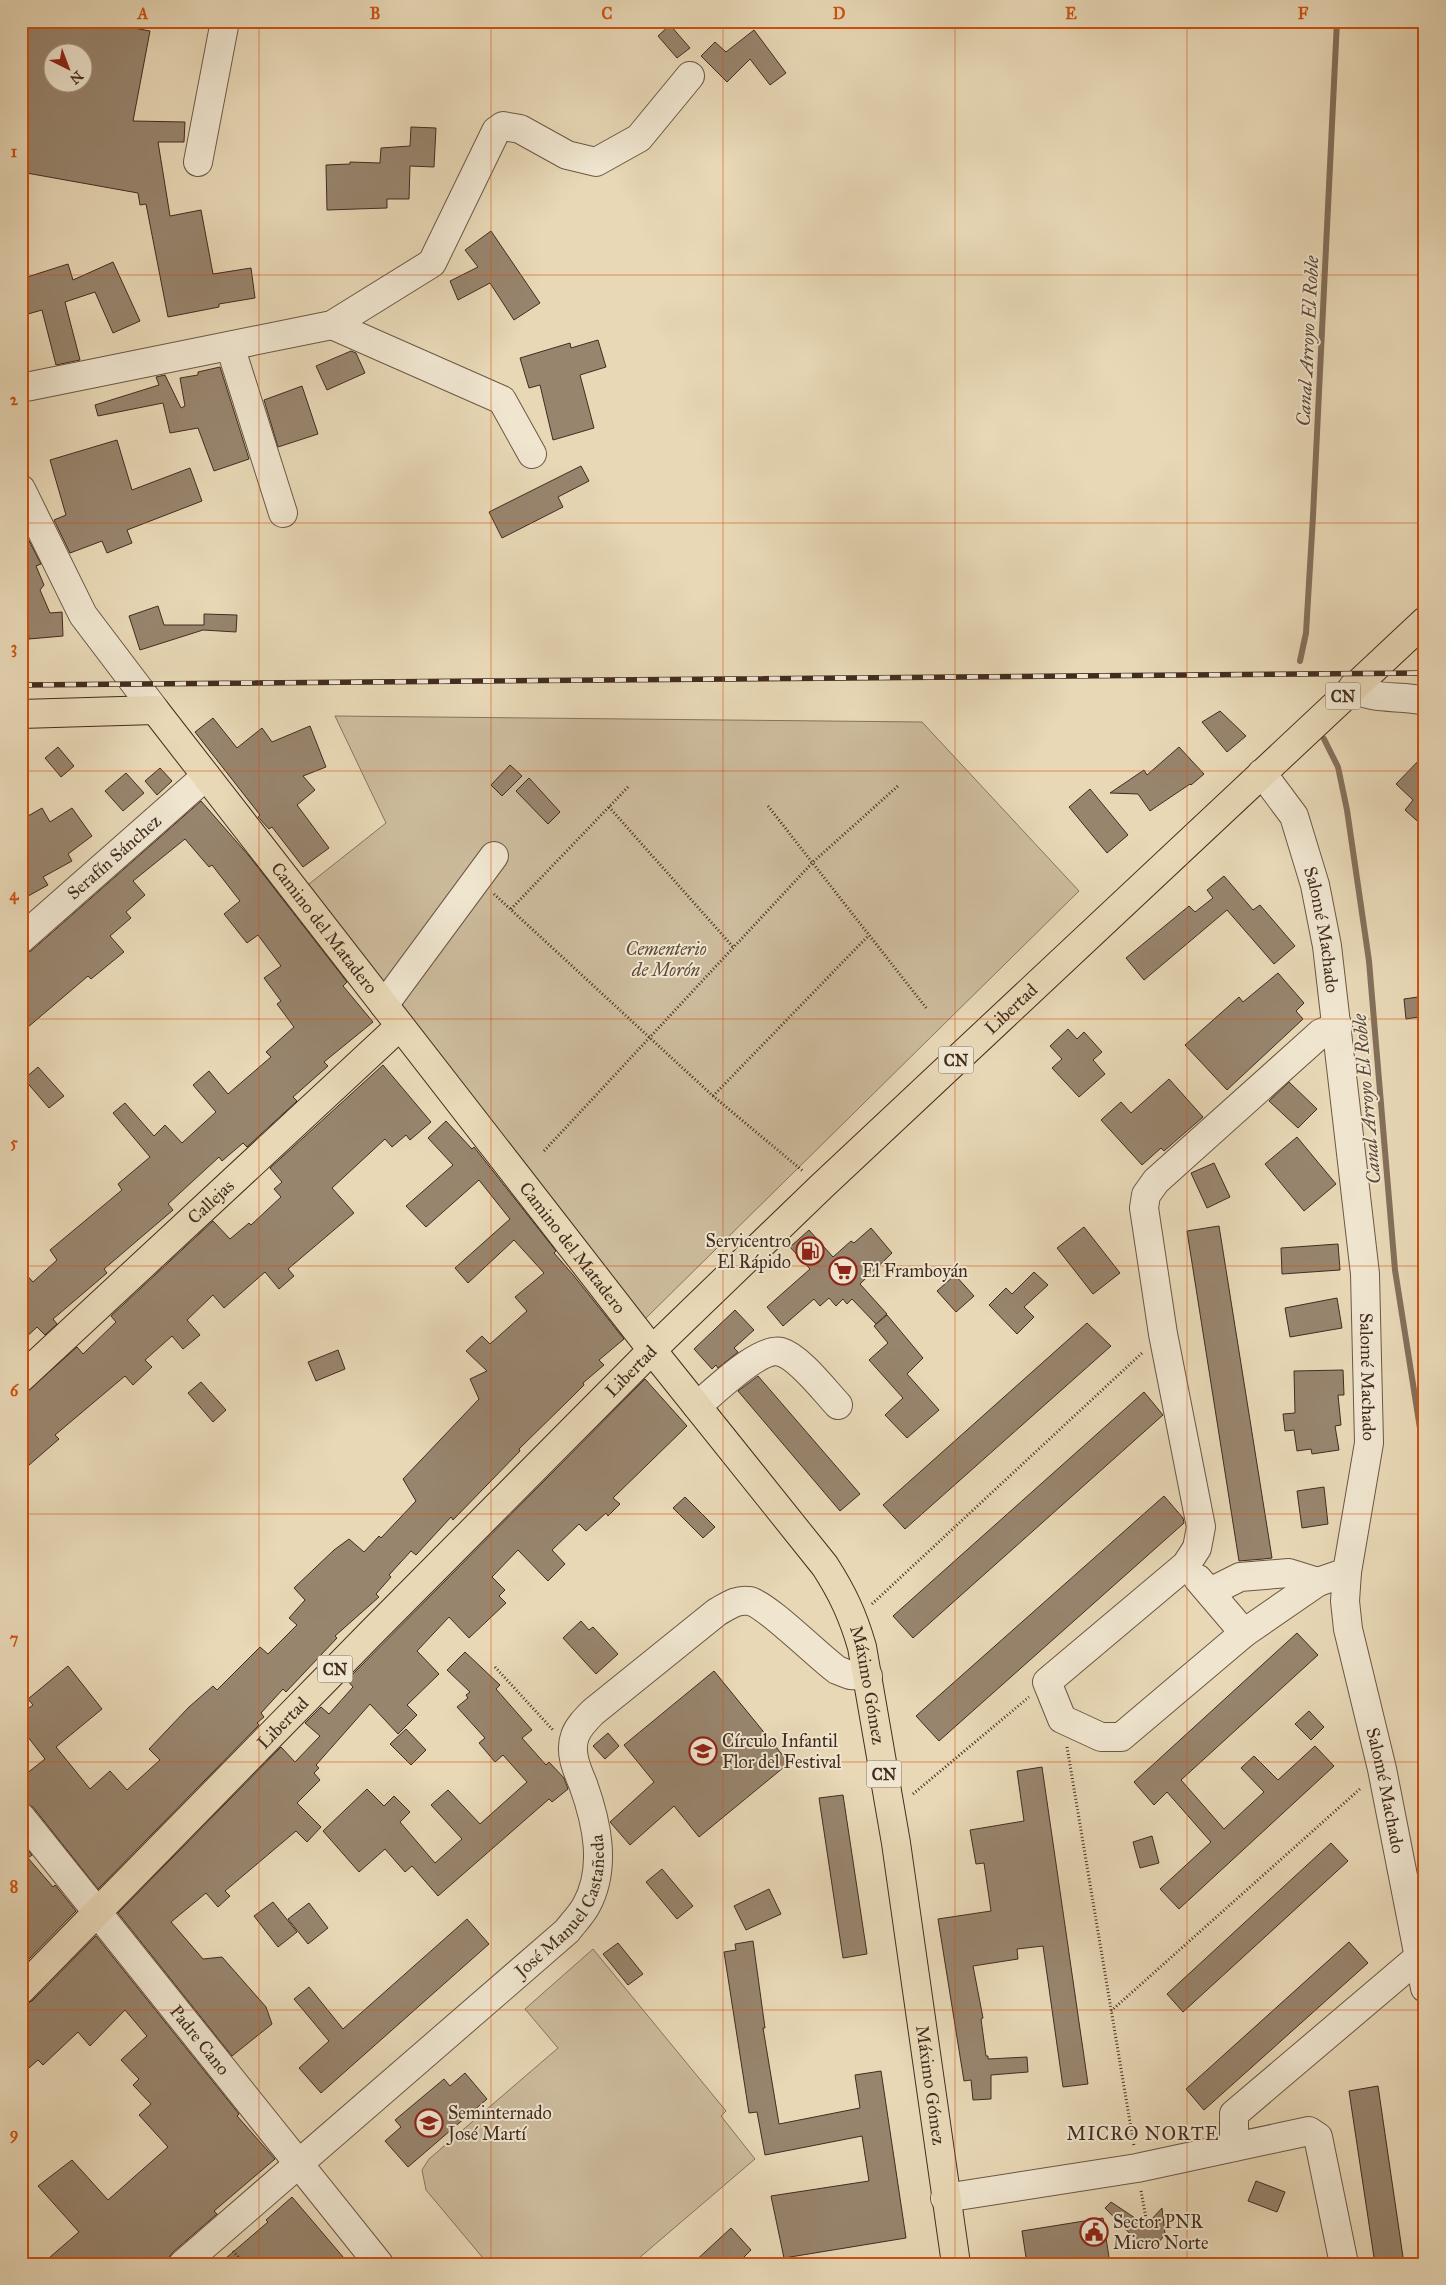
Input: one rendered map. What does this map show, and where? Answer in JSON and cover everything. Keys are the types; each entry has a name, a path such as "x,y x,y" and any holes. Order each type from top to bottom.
{"main road":[{"name":"CN","path":"1262,773 1425,621"},
{"path":"21,714 155,710"},
{"name":"Camino del Matadero","path":"155,710 652,1350"},
{"name":"Libertad","path":"21,1990 652,1350 822,1186 1262,773"},
{"name":"Callejas","path":"21,1378 400,1026"},
{"name":"Máximo Gómez","path":"652,1350 825,1566 841,1591 853,1616 868,1676 890,1813 956,2264"}],"street":[{"path":"198,162 225,21"},
{"path":"21,388 332,325 432,263 496,131 503,126 520,129 567,155 596,162 639,138 690,76"},
{"path":"332,325 502,400 532,454"},
{"path":"230,346 283,513"},
{"name":"Camino del Matadero","path":"21,489 83,615 155,710"},
{"path":"1353,687 1363,695 1372,697 1392,695 1425,700"},
{"name":"Salomé Machado","path":"1262,773 1294,816 1315,885 1327,946 1338,1026 1365,1274 1369,1443 1347,1572 1345,1600 1348,1629 1382,1769 1425,1988"},
{"name":"Serafín Sánchez","path":"21,939 206,776"},
{"path":"384,1005 494,856"},
{"path":"1338,1026 1320,1033 1156,1181 1146,1195 1144,1208 1163,1334 1201,1527 1197,1548 1186,1564 1047,1682 1062,1719 1100,1737 1121,1737 1244,1633 1318,1582 1347,1572"},
{"path":"697,1406 737,1373 766,1354 779,1352 790,1357 838,1405"},
{"path":"1186,1564 1244,1633"},
{"path":"1210,1592 1240,1577 1289,1573 1318,1582"},
{"path":"574,1737 580,1726 593,1712 717,1612 736,1601 751,1601 837,1670 850,1675 868,1676"},
{"name":"José Manuel Castañeda","path":"183,2264 567,1931 586,1908 596,1882 598,1862 597,1836 592,1809 575,1764 574,1737"},
{"name":"Padre Cano","path":"21,1817 380,2264"},
{"path":"1234,2147 1234,2114 1418,1957"},
{"path":"945,2198 1138,2168 1309,2131 1318,2137 1344,2264"}],"path":[{"path":"544,1151 813,862 899,785"},
{"path":"511,910 629,786"},
{"path":"768,806 927,1009"},
{"path":"609,807 734,948"},
{"path":"477,878 713,1096 822,1186"},
{"path":"713,1096 869,935"},
{"path":"853,1616 871,1605 1163,1334"},
{"path":"495,1667 554,1731 574,1737"},
{"path":"890,1813 1047,1682"},
{"path":"1062,1719 1146,2218"},
{"path":"1111,2011 1382,1769"}],"green space":[{"name":"Cementerio de Morón","path":"335,716 922,722 1079,891 644,1320 304,888 386,823"},
{"path":"593,1949 726,2111 721,2116 755,2159 632,2264 488,2264 426,2190 422,2170 429,2159 558,2048 525,2009"}],"building":[{"path":"21,21 96,21 150,31 133,121 185,122 184,142 158,142 170,216 201,210 213,274 251,268 255,298 219,304 219,307 168,317 146,204 140,205 138,193 21,172"},
{"path":"670,25 690,48 677,58 658,36"},
{"path":"754,30 786,73 770,85 750,59 727,82 701,56 715,42 726,52"},
{"path":"411,127 436,128 434,167 410,166 409,199 387,199 387,208 327,210 326,165 350,164 350,162 380,163 381,148 410,146"},
{"path":"491,231 540,303 514,320 490,283 458,300 450,281 478,267 465,250"},
{"path":"113,262 140,321 113,333 95,292 65,302 80,360 56,365 42,310 21,316 21,279 68,264 73,280"},
{"path":"598,340 606,367 580,375 594,428 553,440 540,385 529,388 520,358 570,343 571,348"},
{"path":"351,351 356,353 365,373 327,390 316,366"},
{"path":"220,367 249,459 214,471 198,428 170,433 163,403 98,416 95,405 159,385 156,377 165,375 181,408 185,406 180,378 198,375 198,372"},
{"path":"302,386 318,434 278,447 264,400"},
{"path":"117,440 132,490 190,468 202,501 127,530 132,543 107,553 102,541 70,553 54,520 66,515 50,460"},
{"path":"581,466 589,481 558,497 563,507 502,538 489,512"},
{"path":"21,531 24,531 41,564 36,566 44,585 40,590 50,613 62,612 63,636 29,639 28,629 21,629"},
{"path":"158,606 164,625 204,625 204,614 237,615 236,632 203,630 140,650 129,616"},
{"path":"1220,711 1246,736 1227,752 1202,722"},
{"path":"213,718 237,748 262,728 272,742 310,726 326,767 303,776 315,790 297,805 329,848 303,867 272,827 269,829 258,817 260,815 195,732"},
{"path":"58,747 74,766 61,777 45,758"},
{"path":"1179,747 1204,774 1191,785 1150,811 1138,794 1110,793 1144,770 1147,775"},
{"path":"1425,754 1425,828 1405,810 1413,800 1396,784"},
{"path":"510,765 522,776 502,796 491,785"},
{"path":"160,768 172,781 157,795 145,781"},
{"path":"126,773 144,793 123,811 105,791"},
{"path":"529,778 560,812 548,824 516,791"},
{"path":"1090,789 1128,835 1107,853 1069,807"},
{"path":"201,801 249,856 347,982 343,986 373,1022 324,1062 328,1066 293,1097 297,1101 247,1147 243,1143 222,1161 219,1157 168,1204 173,1210 104,1269 107,1273 53,1319 57,1324 45,1335 37,1327 21,1342 21,1269 33,1282 57,1260 50,1250 122,1190 118,1184 150,1157 113,1113 125,1103 154,1136 165,1125 182,1143 216,1112 193,1085 209,1071 228,1094 271,1057 266,1052 294,1027 277,1004 281,1001 264,978 281,966 258,935 247,943 224,914 240,901 212,865 209,867 185,839 133,881 145,895 126,912 131,918 110,936 124,952 91,979 88,976 21,1033 21,955 31,951"},
{"path":"42,808 50,822 72,808 92,836 68,854 72,861 43,877 48,885 21,900 21,820"},
{"path":"1224,876 1253,910 1260,905 1295,946 1274,964 1227,910 1144,980 1126,958 1189,906 1195,912 1213,898 1207,890"},
{"path":"1278,973 1304,1003 1296,1011 1303,1019 1227,1090 1185,1045 1239,997 1243,1002"},
{"path":"1425,996 1425,1016 1406,1019 1404,999"},
{"path":"1068,1029 1077,1039 1084,1032 1102,1052 1093,1060 1105,1074 1079,1097 1052,1068 1062,1059 1050,1046"},
{"path":"383,1065 431,1122 410,1140 406,1135 392,1147 385,1139 332,1188 354,1213 288,1269 294,1276 279,1289 265,1272 224,1308 213,1295 187,1320 200,1335 183,1349 172,1336 145,1360 152,1367 133,1385 125,1376 55,1435 59,1439 21,1472 21,1397 77,1347 83,1354 116,1322 111,1316 213,1221 230,1239 249,1223 251,1225 281,1197 274,1189 282,1182 270,1168"},
{"path":"38,1067 64,1096 49,1108 24,1079"},
{"path":"1169,1079 1203,1117 1164,1151 1161,1148 1142,1165 1101,1120 1121,1102 1131,1113"},
{"path":"1289,1082 1317,1109 1298,1128 1269,1101"},
{"path":"446,1121 472,1149 474,1147 556,1251 554,1253 624,1339 599,1360 604,1365 583,1383 584,1385 519,1449 520,1451 453,1520 451,1517 416,1555 411,1551 389,1575 391,1577 376,1594 379,1597 335,1636 337,1638 286,1692 283,1689 261,1713 264,1717 257,1723 259,1725 98,1889 33,1807 21,1802 21,1778 45,1759 21,1728 21,1714 33,1705 28,1699 68,1666 102,1709 56,1747 90,1789 110,1771 127,1790 160,1760 149,1749 189,1707 213,1686 217,1690 260,1647 268,1654 297,1625 289,1618 305,1600 294,1588 334,1550 349,1539 364,1552 379,1536 381,1538 416,1501 403,1479 479,1399 470,1379 487,1371 466,1351 482,1336 490,1344 527,1311 515,1297 544,1273 514,1240 468,1283 455,1268 510,1219 479,1180 426,1227 406,1206 453,1165 428,1138"},
{"path":"1297,1137 1336,1184 1304,1211 1265,1164"},
{"path":"1214,1163 1230,1197 1207,1208 1191,1173"},
{"path":"1219,1226 1272,1558 1239,1561 1187,1231"},
{"path":"1084,1227 1120,1273 1093,1294 1057,1248"},
{"path":"871,1228 892,1253 860,1284 887,1314 876,1324 852,1299 847,1304 843,1299 836,1306 829,1298 820,1306 814,1299 783,1326 767,1307 810,1269 790,1247 809,1230 833,1257 851,1241 854,1243"},
{"path":"1338,1244 1340,1270 1282,1274 1281,1248"},
{"path":"1034,1272 1048,1285 1024,1307 1034,1317 1017,1334 989,1305 1006,1288 1012,1294"},
{"path":"955,1275 974,1296 956,1312 937,1291"},
{"path":"1337,1298 1342,1328 1290,1337 1285,1308"},
{"path":"735,1310 754,1330 734,1348 738,1352 718,1368 716,1365 712,1369 694,1349"},
{"path":"887,1315 923,1358 907,1374 939,1410 907,1438 885,1415 903,1398 869,1360 888,1343 874,1326"},
{"path":"1087,1323 1111,1346 905,1529 883,1505"},
{"path":"338,1350 345,1369 316,1381 308,1362"},
{"path":"1343,1370 1344,1395 1338,1395 1341,1425 1335,1426 1339,1450 1312,1454 1311,1449 1297,1451 1294,1430 1285,1431 1283,1414 1295,1413 1294,1371"},
{"path":"758,1376 860,1494 840,1511 738,1391"},
{"path":"645,1379 687,1426 613,1498 620,1504 608,1516 606,1513 586,1531 579,1524 552,1550 565,1564 548,1581 518,1550 492,1577 505,1590 499,1596 506,1603 469,1638 449,1617 417,1651 439,1674 407,1705 417,1715 398,1734 370,1704 316,1765 319,1768 314,1773 320,1780 297,1803 321,1827 307,1842 296,1831 225,1891 230,1896 218,1907 206,1893 171,1922 203,1959 222,1957 266,2007 272,2024 232,2056 118,1913 281,1747 295,1762 320,1736 305,1723 321,1707 329,1714 353,1687 347,1680"},
{"path":"201,1382 226,1410 213,1422 188,1393"},
{"path":"1144,1392 1163,1415 913,1638 893,1616"},
{"path":"1324,1487 1328,1524 1302,1528 1297,1491"},
{"path":"1164,1496 1183,1518 1184,1523 939,1741 916,1716"},
{"path":"685,1497 715,1527 703,1538 673,1508"},
{"path":"581,1621 589,1630 593,1627 618,1654 596,1674 563,1638"},
{"path":"1297,1633 1318,1655 1181,1780 1224,1829 1264,1792 1241,1768 1254,1756 1278,1780 1315,1746 1334,1766 1179,1909 1160,1889 1211,1842 1167,1792 1154,1805 1134,1782"},
{"path":"465,1652 500,1685 496,1689 532,1730 522,1738 546,1765 549,1762 564,1778 568,1789 552,1802 549,1799 438,1896 412,1866 405,1872 385,1849 359,1872 323,1831 367,1789 384,1806 394,1796 410,1812 400,1822 435,1863 462,1839 431,1805 448,1790 480,1824 527,1782 503,1755 495,1762 479,1743 485,1738 457,1707 468,1698 466,1695 470,1692 447,1670"},
{"path":"714,1671 789,1763 699,1837 674,1806 630,1845 610,1822 654,1782 624,1745"},
{"path":"1309,1711 1324,1727 1311,1740 1295,1724"},
{"path":"406,1729 426,1750 411,1765 390,1744"},
{"path":"608,1733 619,1746 605,1759 593,1746"},
{"path":"1042,1767 1088,2084 1063,2087 1043,1946 1017,1949 1018,1959 973,1966 983,2018 981,2019 986,2056 988,2056 988,2059 1027,2057 1028,2072 991,2075 991,2099 973,2100 971,2080 964,2081 938,1919 991,1911 984,1863 976,1864 970,1830 1024,1821 1017,1771"},
{"path":"843,1795 867,1954 843,1958 819,1798"},
{"path":"1152,1836 1159,1863 1140,1868 1133,1842"},
{"path":"21,1842 32,1855 28,1858 53,1887 55,1885 76,1911 21,1967"},
{"path":"1331,1843 1348,1861 1183,2012 1167,1994"},
{"path":"662,1869 693,1906 677,1919 646,1882"},
{"path":"769,1889 781,1914 746,1930 734,1906"},
{"path":"273,1902 297,1932 278,1947 254,1916"},
{"path":"309,1903 328,1928 308,1944 288,1919"},
{"path":"467,1919 489,1944 321,2093 299,2068 329,2041 294,1999 309,1987 343,2029"},
{"path":"96,1936 239,2114 237,2116 275,2159 214,2211 217,2214 173,2252 164,2264 42,2264 79,2232 38,2186 72,2160 108,2200 168,2147 139,2115 151,2104 133,2085 139,2079 121,2060 147,2036 125,2010 90,2046 78,2032 43,2065 38,2060 21,2075 21,2005 32,2001"},
{"path":"753,1941 765,2028 763,2028 779,2124 860,2108 855,2075 881,2071 906,2238 784,2258 771,2196 869,2181 862,2136 765,2155 757,2112 749,2113 724,1952 736,1950 735,1944"},
{"path":"1349,1942 1368,1963 1204,2110 1186,2089"},
{"path":"618,1943 643,1974 628,1985 603,1954"},
{"name":"Seminternado José Martí","path":"465,2073 487,2099 408,2167 385,2141 401,2127 395,2120 444,2079 450,2086"},
{"path":"1378,2086 1404,2264 1375,2264 1349,2091"},
{"path":"1256,2181 1285,2192 1277,2212 1248,2201"},
{"path":"292,2197 349,2264 219,2264 268,2222 266,2220"},
{"path":"1111,2202 1141,2222 1146,2218 1151,2220 1162,2208 1165,2234 1157,2245 1142,2246 1105,2208"},
{"path":"1103,2218 1110,2264 1027,2264 1022,2231"},
{"path":"731,2228 751,2250 737,2264 692,2264"}],"waterway":[{"name":"Canal Arroyo El Roble","path":"1300,661 1306,633 1313,516 1337,21"},
{"name":"Canal Arroyo El Roble","path":"1324,739 1338,767 1347,810 1369,961 1395,1270 1425,1460"}],"railway":[{"path":"21,685 1425,673"}],"place":[{"name":"Servicentro El Rápido","path":"810,1251"},
{"name":"El Framboyán","path":"843,1271"},
{"name":"Círculo Infantil Flor del Festival","path":"703,1751"},
{"name":"Seminternado José Martí","path":"429,2123"},
{"name":"Sector PNR Micro Norte","path":"1094,2232"}],"district":[{"name":"MICRO NORTE","path":"1143,2133"}]}
